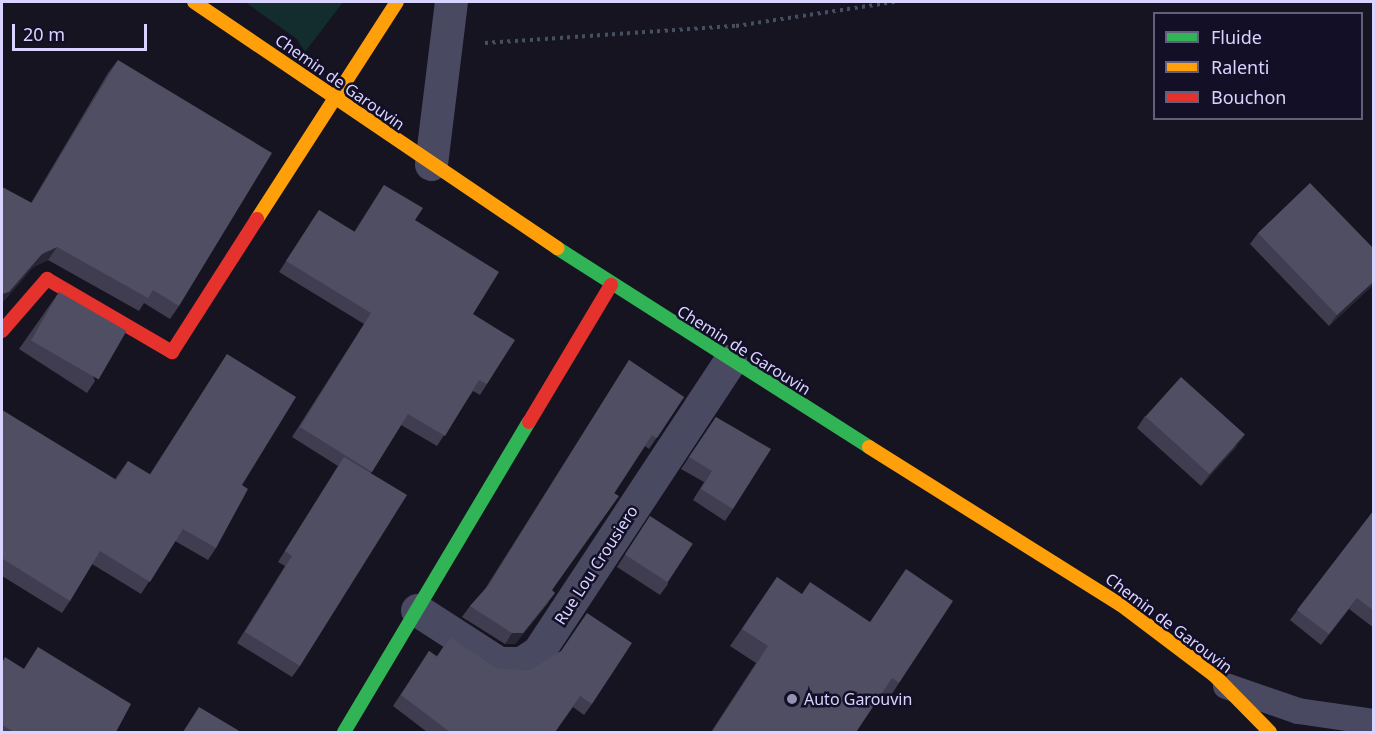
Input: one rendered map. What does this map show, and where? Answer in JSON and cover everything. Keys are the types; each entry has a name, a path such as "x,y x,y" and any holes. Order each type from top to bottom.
{"street":[{"name":"Chemin de Garouvin","path":"194,2 611,285 1121,605 1226,686 1270,732"},
{"path":"2,331 47,279 172,352 397,2"},
{"path":"431,164 451,2"},
{"path":"344,732 611,285"},
{"name":"Rue Lou Crousiero","path":"417,610 499,663 521,663 538,652 730,361"}],"lane":[{"path":"1226,686 1298,711 1374,722"}],"path":[{"path":"446,46 736,26 894,2"}],"green space":[{"path":"245,2 343,2 305,52 297,39"}],"building":[{"path":"118,60 272,153 179,306 153,290 148,298 57,247 42,254 9,292 2,294 2,187 32,203"},
{"path":"1310,183 1374,249 1374,281 1337,315 1258,233"},
{"path":"384,185 423,208 415,220 499,272 473,314 515,340 487,384 479,380 445,436 408,414 372,472 300,427 371,313 286,261 319,210 355,232"},
{"path":"59,292 127,331 99,379 31,340"},
{"path":"227,354 296,397 242,485 248,489 216,548 183,529 150,582 100,551 70,601 3,559 2,561 2,410 116,480 128,461 150,475"},
{"path":"629,360 684,397 657,438 652,435 614,493 619,496 552,590 555,593 523,633 512,633 470,606 488,586"},
{"path":"1181,377 1245,435 1209,474 1146,416"},
{"path":"716,417 771,449 733,509 701,489 712,471 689,457"},
{"path":"344,457 407,495 300,666 245,632 292,556 285,551"},
{"path":"1374,510 1374,611 1357,598 1329,634 1297,610"},
{"path":"650,516 693,544 668,582 625,555"},
{"path":"906,569 953,601 899,683 892,678 856,732 712,732 768,646 742,629 777,577 802,594 810,582 870,622"},
{"path":"587,613 632,643 592,704 580,696 555,732 450,732 401,695 429,651 437,657 450,637 497,668 530,670 561,651"},
{"path":"38,647 131,704 116,732 14,732 2,725 2,663 5,657 24,669"},
{"path":"199,707 241,732 183,732"}],"traffic: fast":[{"path":"557,248 869,447"},
{"path":"344,732 529,422"}],"traffic: slow":[{"path":"194,2 557,248"},
{"path":"257,219 397,2"},
{"path":"869,447 1121,605 1214,675 1270,732"}],"traffic: jam":[{"path":"2,331 47,279 172,352 257,219"},
{"path":"529,422 611,285"}],"place":[{"name":"Auto Garouvin","path":"792,699"}]}
